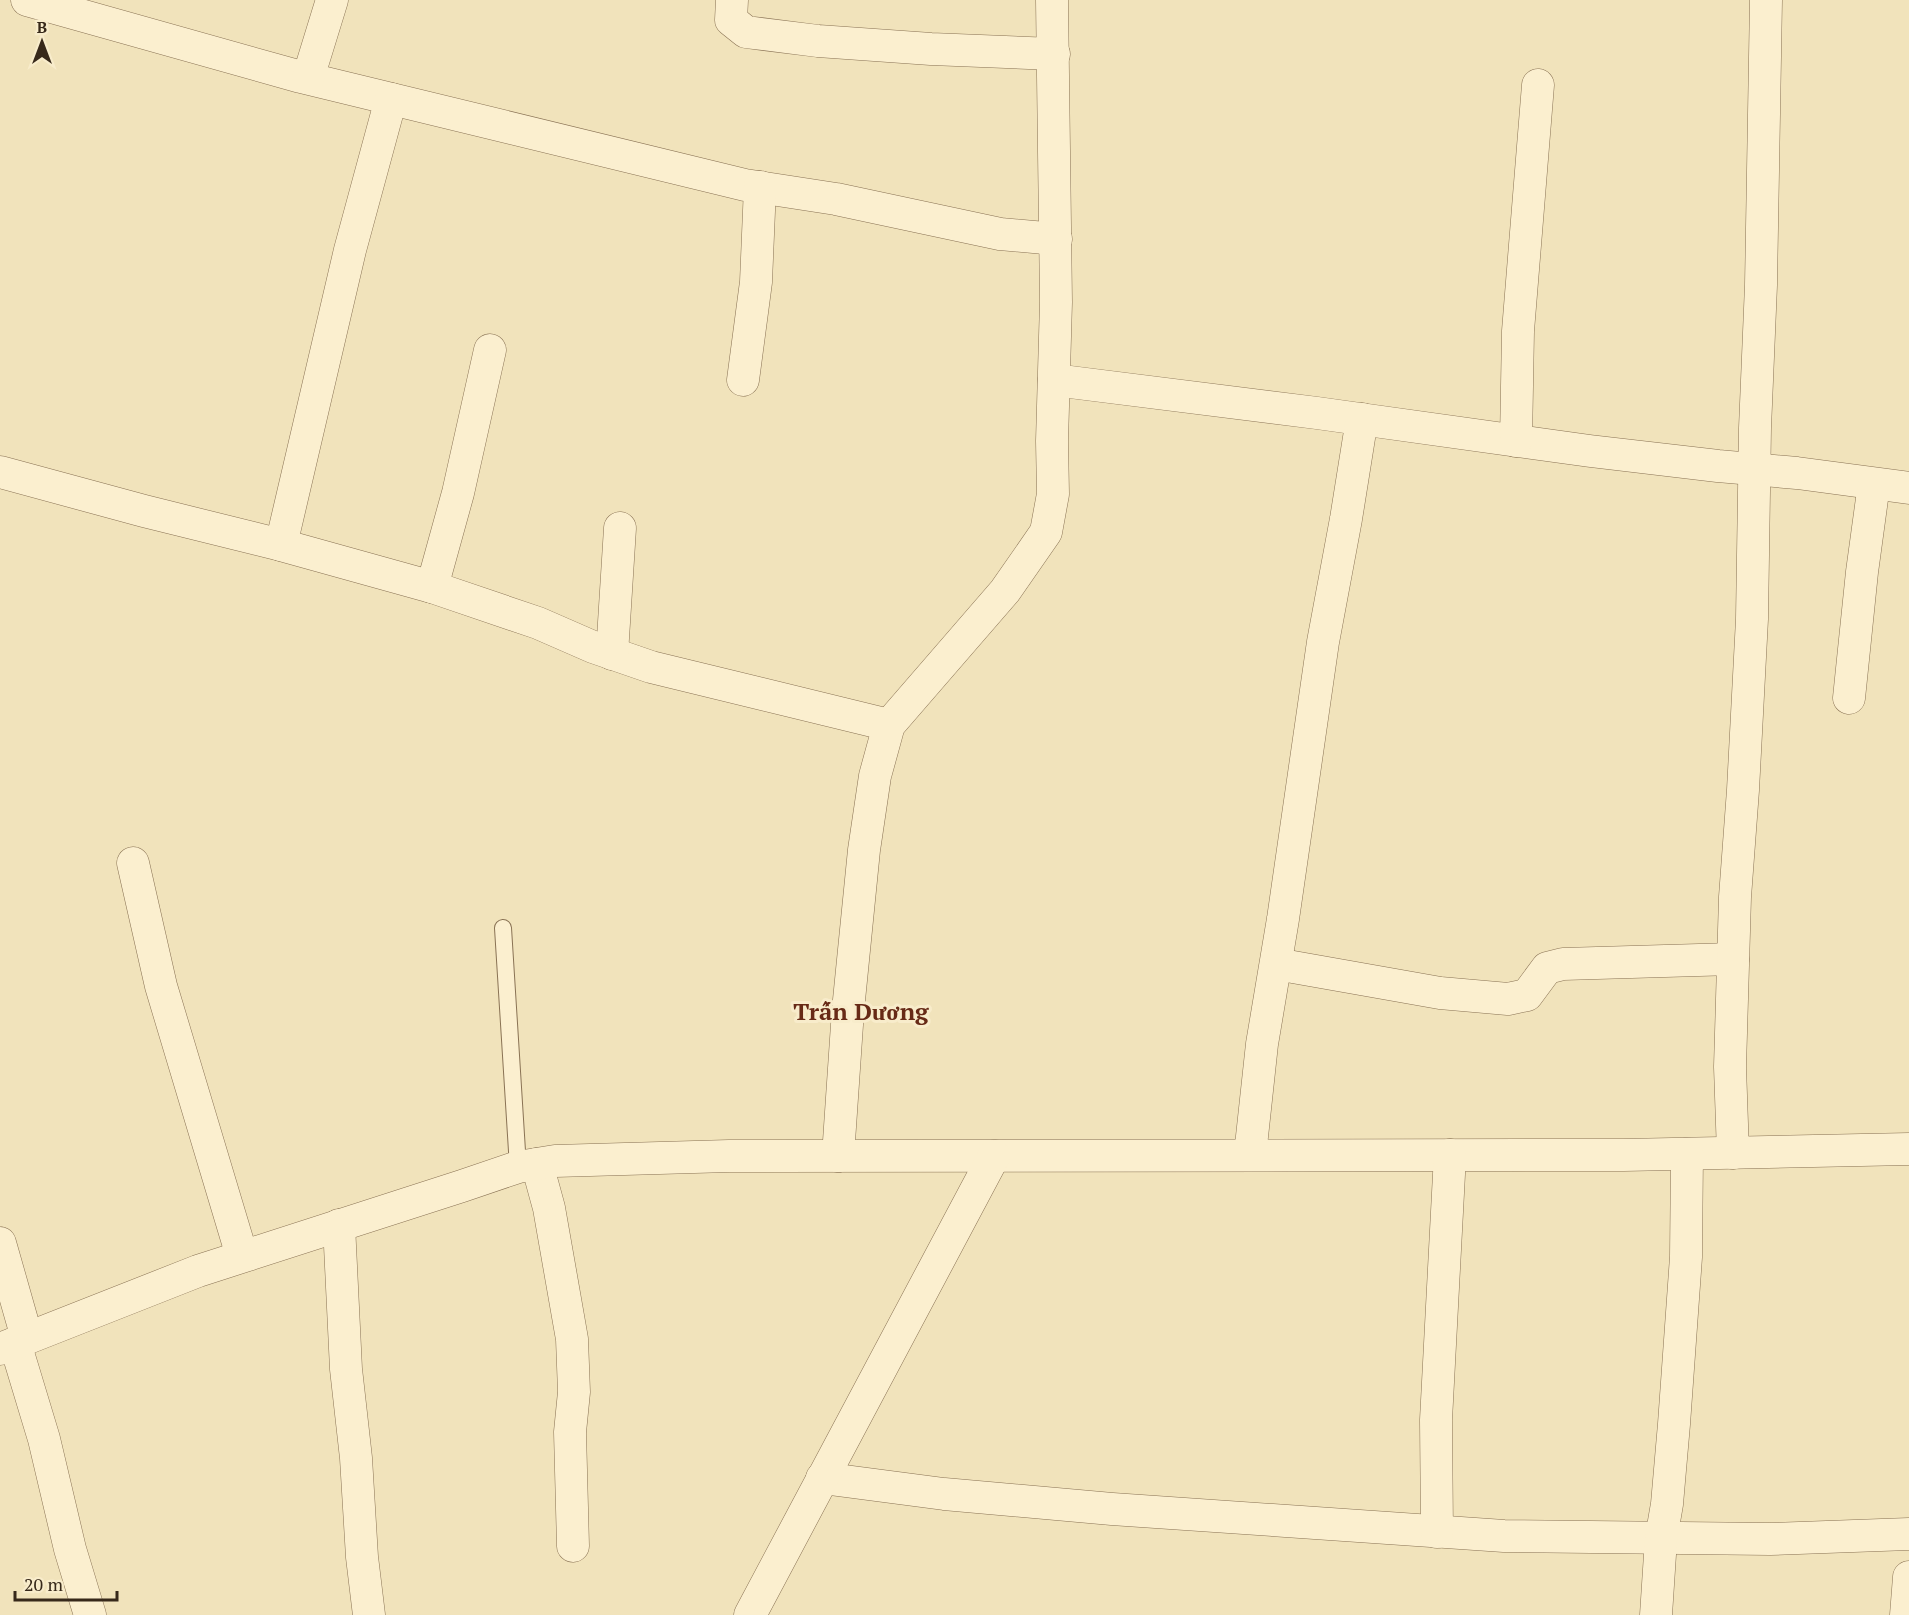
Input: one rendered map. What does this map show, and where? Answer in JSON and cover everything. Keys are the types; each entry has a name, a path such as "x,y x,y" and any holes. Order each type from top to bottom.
{"street":[{"path":"27,0 308,78 760,188 836,199 1028,236"},
{"path":"308,78 332,0"},
{"path":"732,0 731,20 746,32 818,41 1029,54"},
{"path":"838,1156 848,1010 864,850 875,776 890,725 1005,591 1046,532 1053,494 1056,302 1028,236 1029,54 1052,0"},
{"path":"1733,1153 1730,1067 1734,897 1743,790 1752,619 1766,0"},
{"path":"1516,441 1518,331 1538,85"},
{"path":"280,545 350,250 391,99"},
{"path":"743,380 756,282 760,188"},
{"path":"432,588 458,493 490,350"},
{"path":"1054,380 1516,441 1909,488"},
{"path":"1250,1155 1262,1044 1276,964 1323,642 1362,419"},
{"path":"0,472 280,545 432,588 538,622 612,654 651,667 890,725"},
{"path":"1849,698 1874,484"},
{"path":"612,654 620,528"},
{"path":"133,863 161,986 242,1256"},
{"path":"1276,964 1440,993 1509,999 1527,995 1547,968 1563,964 1733,959"},
{"path":"14,1343 198,1270 528,1165 555,1161 729,1156 1687,1154 1909,1149"},
{"path":"1656,1615 1682,1321 1686,1257 1687,1154"},
{"path":"1437,1532 1436,1420 1450,1155"},
{"path":"750,1615 994,1156"},
{"path":"528,1165 549,1208 572,1340 574,1392 570,1432 573,1546"},
{"path":"339,1225 346,1369 369,1615"},
{"path":"0,1243 14,1343 44,1439 70,1549 90,1615"},
{"path":"822,1478 944,1494 1230,1519 1504,1536 1770,1539 1909,1534"},
{"path":"1906,1615 1909,1577"}],"lane":[{"path":"503,928 528,1165"}],"district":[{"name":"Trấn Dương","path":"861,1012"}]}
